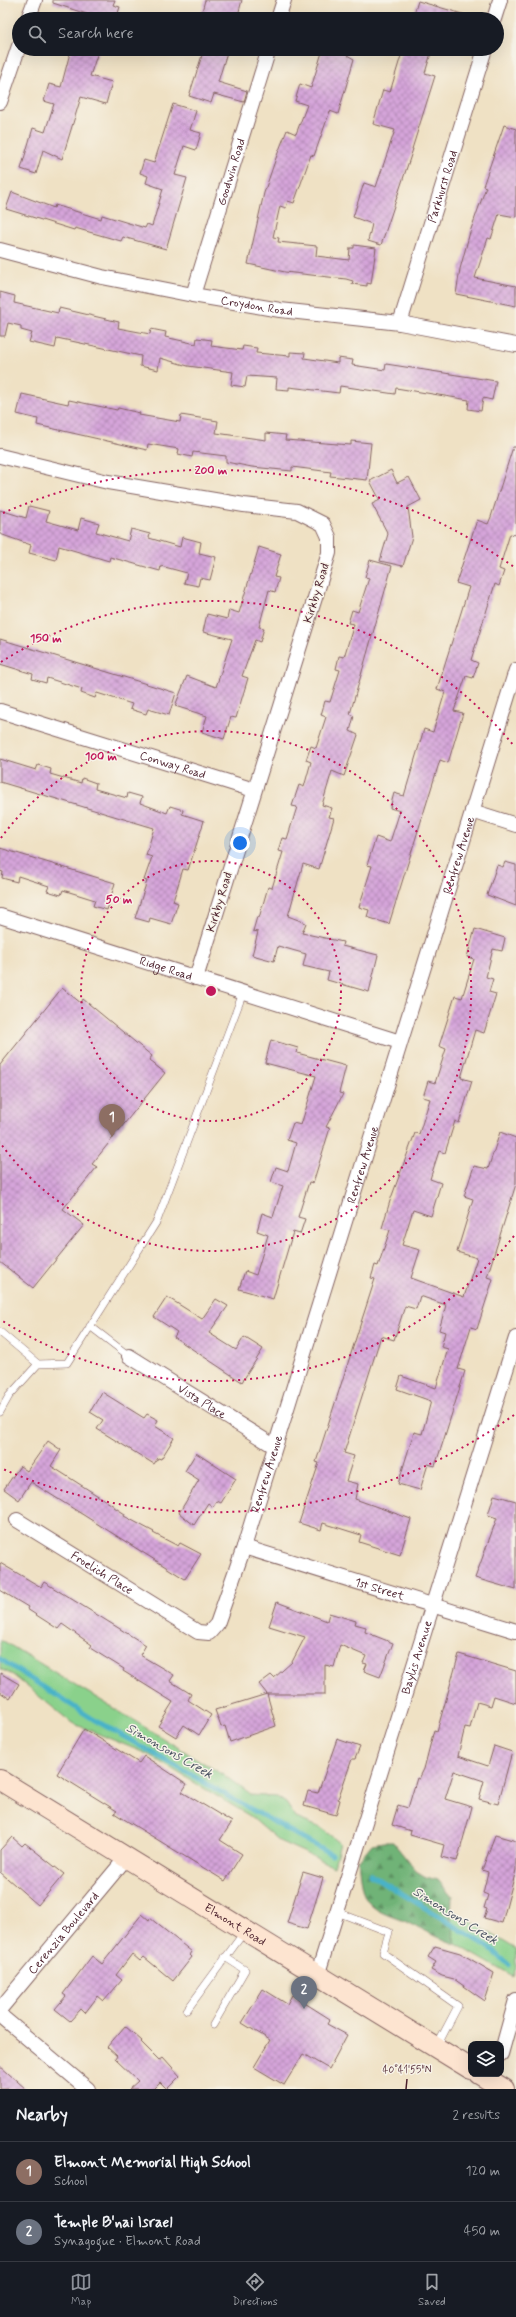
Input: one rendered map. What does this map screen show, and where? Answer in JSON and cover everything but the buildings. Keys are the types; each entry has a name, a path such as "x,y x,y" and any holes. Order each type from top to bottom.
{"main road":[{"name":"Elmont Road","path":"0,1780 317,1976 468,2067"}],"street":[{"path":"31,12 35,0"},
{"path":"280,12 284,0"},
{"path":"496,12 500,0"},
{"path":"0,102 16,56"},
{"name":"Goodwin Road","path":"193,295 267,56"},
{"name":"Parkhurst Road","path":"400,323 483,56"},
{"name":"Croydon Road","path":"0,250 102,277 193,295 280,310 400,323 516,345"},
{"name":"Kirkby Road","path":"0,456 108,482 244,505 297,511 323,524 329,537 329,553 196,978"},
{"name":"Renfrew Avenue","path":"188,1626 204,1634 209,1633 217,1624 244,1547 274,1446 516,670"},
{"name":"Conway Road","path":"0,711 254,790"},
{"path":"472,811 516,825"},
{"name":"Ridge Road","path":"0,916 400,1042"},
{"name":"Baylis Avenue","path":"317,1976 516,1338"},
{"name":"Vista Place","path":"129,1356 274,1446"},
{"name":"Froelich Place","path":"17,1520 188,1626"},
{"name":"1st Street","path":"244,1547 516,1631"},
{"name":"Cerenzia Boulevard","path":"0,2009 126,1858"},
{"path":"504,2046 513,2022 516,2000"},
{"path":"0,2015 88,2089"}],"lane":[{"path":"0,1332 38,1364 67,1363 157,1221 243,993"},
{"path":"90,1326 129,1356"},
{"path":"0,1412 9,1396 38,1364"},
{"path":"337,1912 388,1932 383,1953 458,2006 436,2048"},
{"path":"187,2010 245,1931"},
{"path":"213,2025 245,1970 225,1957"}],"green space":[{"path":"0,1639 225,1776 251,1795 277,1797 286,1803 296,1818 321,1828 340,1843 334,1866 279,1841 250,1816 147,1754 72,1723 13,1675 0,1669"},
{"path":"393,1842 416,1871 426,1877 438,1880 452,1897 451,1919 456,1944 377,1910 365,1898 358,1861 372,1844"},
{"path":"452,1910 516,1949 516,1968 513,1977 456,1944 451,1919"}],"waterway":[{"name":"Simonsons Creek","path":"0,1659 93,1719 332,1855"},
{"name":"Simonsons Creek","path":"370,1874 489,1947 509,1965"}],"place":[{"name":"Elmont Memorial High School","path":"112,1137"},
{"name":"Temple B'nai Israel","path":"304,2009"}]}
